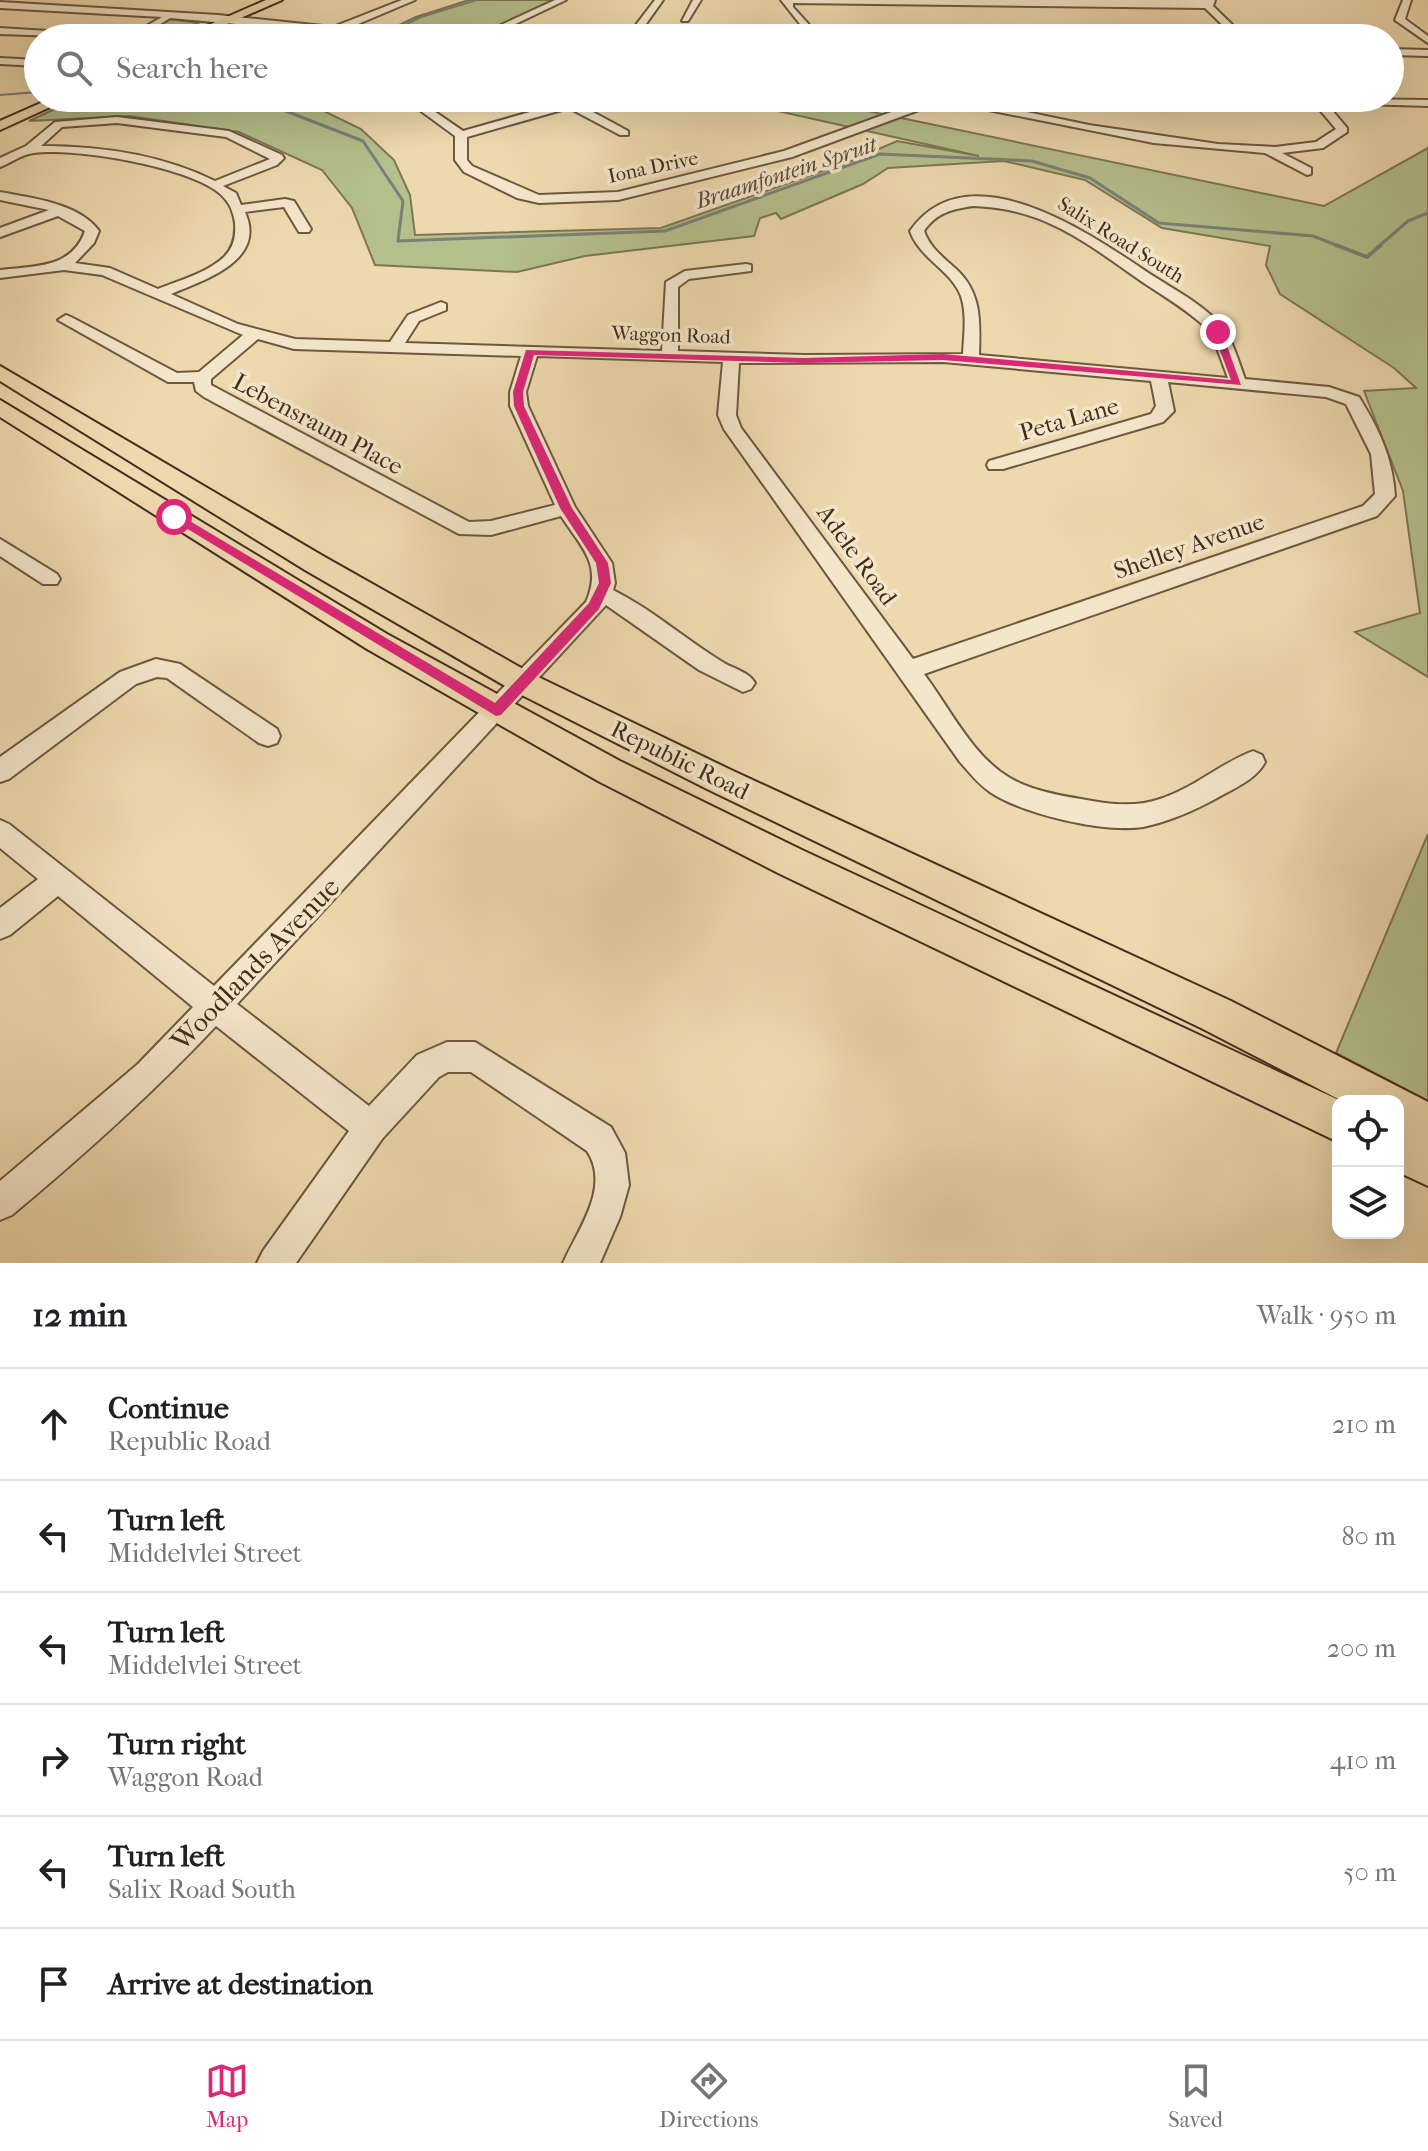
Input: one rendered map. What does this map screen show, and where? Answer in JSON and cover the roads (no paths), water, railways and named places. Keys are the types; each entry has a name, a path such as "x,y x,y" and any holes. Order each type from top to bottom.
{"main road":[{"path":"227,24 285,2"},
{"path":"268,23 264,17 285,2"},
{"path":"194,18 203,24"},
{"path":"0,116 24,106"},
{"path":"0,126 32,112"},
{"name":"Republic Road","path":"0,372 314,563 522,682 1217,1015 1372,1095"},
{"name":"Republic Road","path":"0,407 268,575 496,711 608,771 912,922 1168,1036 1332,1118"},
{"path":"1404,1111 1428,1124"},
{"path":"1404,1153 1428,1165"}],"street":[{"path":"96,11 117,0"},
{"path":"350,24 411,0"},
{"path":"509,24 562,0"},
{"path":"641,24 659,0"},
{"path":"685,19 697,0"},
{"path":"803,24 789,8 787,0 1210,2 1229,24"},
{"path":"1407,0 1400,20 1428,40"},
{"path":"0,5 273,24"},
{"path":"153,24 183,5"},
{"path":"164,17 252,24"},
{"path":"0,31 24,32"},
{"path":"1404,52 1428,53"},
{"path":"0,61 24,62"},
{"path":"1404,103 1428,103"},
{"path":"428,112 461,135 543,112"},
{"path":"586,112 624,133"},
{"name":"Iona Drive","path":"461,135 461,160 468,169 522,195 539,199 627,196 788,154 904,112"},
{"path":"1014,112 1183,145 1268,151 1319,144 1341,135 1341,124 1329,112"},
{"path":"0,163 30,149 59,124 125,120 229,134 278,158 212,186"},
{"path":"30,149 84,149 135,157 182,172 231,196 245,238 232,259 159,294"},
{"path":"1268,151 1307,171"},
{"path":"0,196 61,210 86,223 92,231 89,240 64,266"},
{"path":"237,209 280,202 289,204 304,229"},
{"name":"Salix Road South","path":"971,359 971,312 967,292 918,235 924,220 939,209 956,204 984,203 1047,216 1120,260 1209,323 1222,339 1238,383"},
{"path":"0,233 61,210"},
{"name":"Waggon Road","path":"0,274 64,266 105,271 253,335 294,344 731,359 899,356 971,359 1337,393 1353,401"},
{"path":"670,357 671,285 685,275 746,268"},
{"path":"394,348 413,318 441,307"},
{"name":"Lebensraum Place","path":"66,320 174,378 203,377 202,387 210,393 466,529 491,528 566,508"},
{"path":"203,377 253,335"},
{"path":"530,352 518,392 519,406 566,508 602,563 605,583 602,594 623,604 712,666 743,683"},
{"name":"Adele Road","path":"731,359 727,415 733,429 982,768 999,785 1016,793 1074,808 1128,816 1144,815 1233,776 1253,762"},
{"name":"Peta Lane","path":"996,465 1157,418 1165,411 1158,376"},
{"name":"Shelley Avenue","path":"909,670 1370,511 1385,496 1384,467 1353,401"},
{"path":"0,546 50,579"},
{"name":"Woodlands Avenue","path":"0,1203 126,1096 496,711 595,606 602,594"},
{"path":"0,771 128,678 156,668 172,670 268,736"},
{"path":"0,832 214,1006 371,1128"},
{"path":"0,925 58,880"},
{"path":"275,1263 371,1128 428,1066 447,1057 475,1057 599,1139 608,1149 613,1161 609,1197 581,1263"}],"waterway":[{"path":"407,24 477,0"},
{"name":"Braamfontein Spruit","path":"0,95 24,93"},
{"name":"Braamfontein Spruit","path":"288,112 363,141 403,201 398,241 665,231 880,154 1032,161 1090,178 1159,223 1313,236 1341,247"},
{"name":"Braamfontein Spruit","path":"1378,247 1408,221 1428,213"},
{"name":"Braamfontein Spruit","path":"1336,245 1367,257 1381,245"}]}
